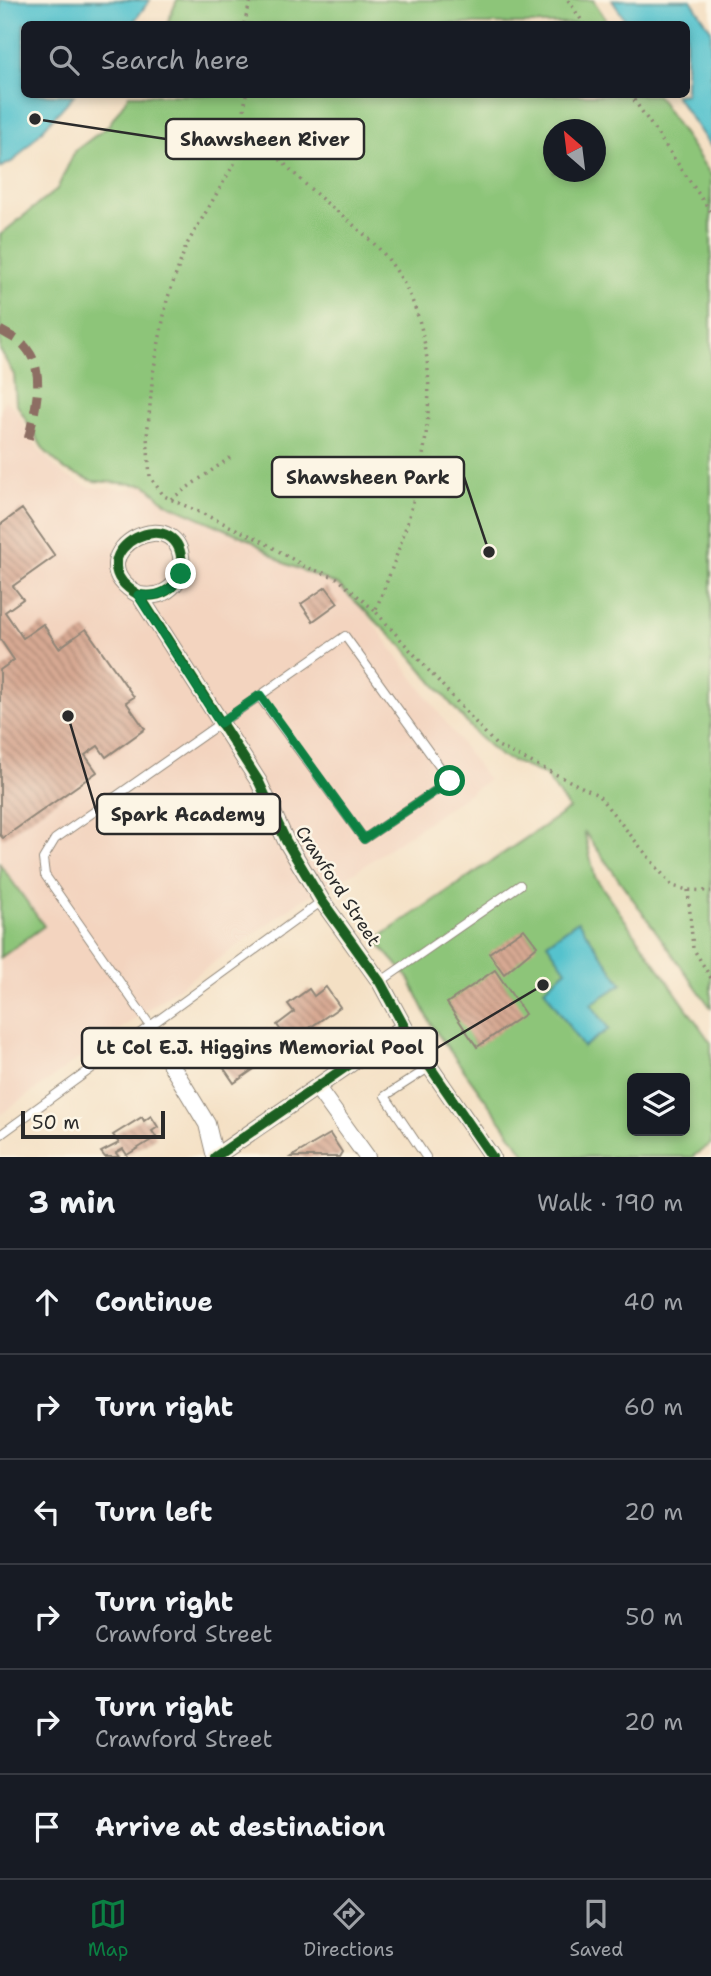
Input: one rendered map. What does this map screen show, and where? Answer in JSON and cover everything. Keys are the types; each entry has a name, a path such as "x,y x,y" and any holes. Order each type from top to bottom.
{"street":[{"name":"Crawford Street","path":"138,595 165,593 181,574 179,551 174,542 162,534 141,533 129,540 120,551 119,575 138,595 259,782 286,841 322,901 380,982 404,1027 492,1157"},
{"path":"170,1063 207,1124 215,1157 318,1089 404,1027"},
{"path":"318,1089 367,1157"}],"lane":[{"path":"152,1028 45,875 43,859 55,839 260,695 345,636 450,781 364,839 260,695"},
{"path":"380,982 520,885"},
{"path":"0,1135 152,1028 322,901"},
{"path":"426,1157 385,1097 430,1067"}],"path":[{"path":"245,21 251,0"},
{"path":"568,0 582,21"},
{"path":"246,98 234,164 186,246 167,300 153,373 147,437 150,477 164,496 260,540 304,566 337,578 375,611 496,745 598,795 622,820 672,886 711,891"},
{"path":"633,98 711,212"},
{"path":"242,129 262,142 383,254 411,297 423,337 429,376 430,416 394,565 375,611"},
{"path":"171,499 231,457"},
{"path":"688,890 694,948 711,978"}],"shaded area":[{"path":"5,400 15,408 39,450 63,474 89,487 124,489 146,485 166,503 250,540 284,563 338,585 363,609 488,780 355,872 300,901 0,1115 0,411"}],"green space":[{"path":"177,0 593,0 607,21 168,21"},
{"path":"127,98 659,98 711,175 711,1008 584,831 595,877 711,1043 711,1144 692,1157 527,1157 432,1026 409,978 375,940 569,809 545,775 500,756 477,735 405,649 338,585 284,563 250,540 166,503 146,485 93,481 65,470 44,450 16,403 14,375 0,350 0,235 57,189 75,151 108,126"},
{"path":"0,864 44,926 0,958"}],"water":[{"path":"0,0 150,0 134,21 21,21 21,98 71,98 15,160 0,168"},
{"path":"612,0 691,0 711,30 711,147 677,98 690,98 690,21 626,21"},
{"path":"578,921 622,984 591,1004 609,1029 583,1047 544,989 566,970 547,943"}],"building":[{"path":"22,509 55,556 13,586 23,599 5,612 23,638 43,624 59,648 86,629 134,697 126,702 145,729 106,757 98,746 85,755 97,772 3,838 0,835 0,670 14,660 0,639 0,525"},
{"path":"326,587 338,603 313,621 301,604"},
{"path":"524,929 537,946 504,974 489,953"},
{"path":"495,970 525,1014 477,1047 447,1003"},
{"path":"326,987 340,1007 289,1042 277,1025 294,1012 288,1004 309,989 314,996"},
{"path":"268,1031 279,1047 264,1057 267,1060 234,1083 219,1061"},
{"path":"151,1116 158,1127 152,1131 156,1137 127,1155 123,1149 116,1153 119,1157 105,1157 101,1152 119,1143 113,1135 142,1117 144,1121"},
{"path":"330,1134 342,1152 339,1157 291,1157"}],"marked path":[{"path":"0,330 25,346 36,370 36,406 28,440"}],"cycle path":[{"path":"139,595 152,596 164,592 181,574 179,549 168,536 153,533 136,538 123,548 116,563 120,579 139,595 259,782 286,841 322,901 380,982 412,1041 492,1157"},
{"path":"215,1157 404,1027"}],"place":[{"name":"Shawsheen River","path":"35,119"},
{"name":"Shawsheen Park","path":"489,552"},
{"name":"Spark Academy","path":"68,716"},
{"name":"Lt Col E.J. Higgins Memorial Pool","path":"543,985"}],"route":[{"path":"181,574 165,593 156,596 138,595 220,723 260,695 364,839 450,781"}]}
